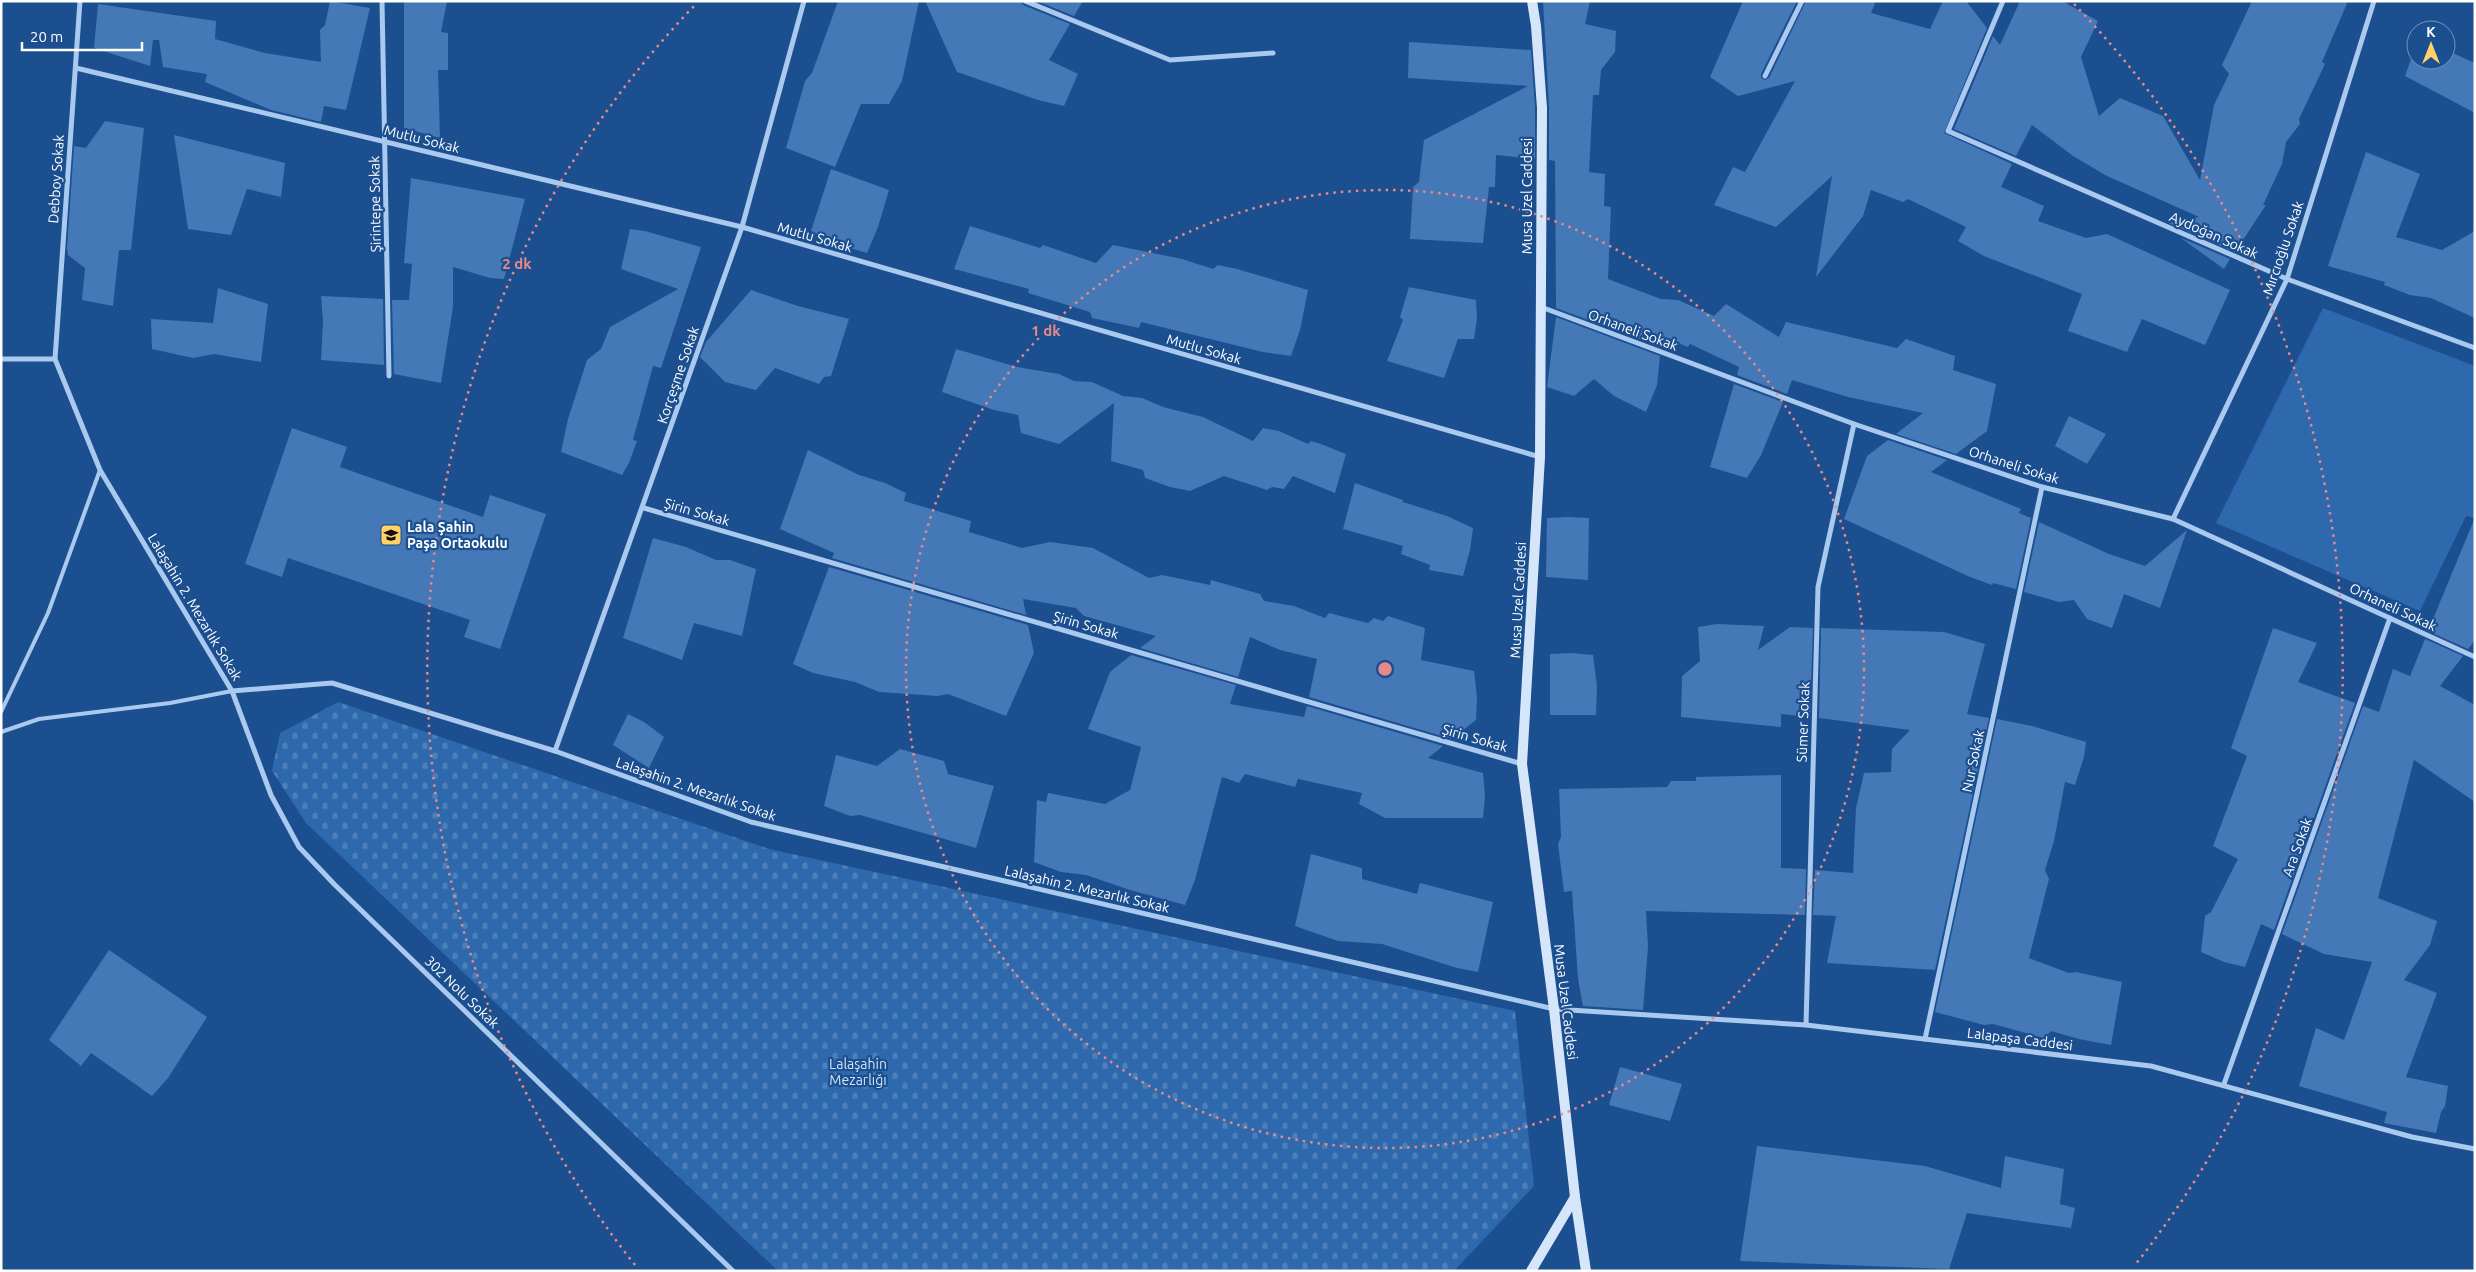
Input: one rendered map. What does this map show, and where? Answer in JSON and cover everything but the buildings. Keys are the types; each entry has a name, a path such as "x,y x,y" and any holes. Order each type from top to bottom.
{"main road":[{"name":"Musa Uzel Caddesi","path":"1532,1 1536,26 1542,108 1540,457 1522,764 1554,1009 1575,1197 1586,1271"},
{"path":"1531,1271 1575,1197"}],"street":[{"name":"Debboy Sokak","path":"55,359 80,1"},
{"name":"Şirintepe Sokak","path":"382,1 386,142 388,376"},
{"name":"Korçeşme Sokak","path":"555,751 644,508 742,227 804,1"},
{"path":"1025,1 1170,60 1273,53"},
{"path":"1765,76 1802,1"},
{"name":"Aydoğan Sokak","path":"2003,1 1948,131 2287,279 2475,348"},
{"name":"Mırcıoğlu Sokak","path":"2173,519 2287,279 2374,1"},
{"name":"Mutlu Sokak","path":"76,68 742,227 1540,457"},
{"name":"Orhaneli Sokak","path":"1541,307 1854,424 2042,487 2173,519 2475,657"},
{"path":"1,359 55,359"},
{"name":"Lalaşahin 2. Mezarlık Sokak","path":"55,359 100,470 232,691 332,683 555,751 751,822 1554,1009"},
{"name":"Sümer Sokak","path":"1806,1025 1818,587 1854,424"},
{"name":"Nur Sokak","path":"1926,1039 2042,487"},
{"name":"Şirin Sokak","path":"644,508 1522,764"},
{"name":"Ara Sokak","path":"2224,1084 2390,618"},
{"name":"302 Nolu Sokak","path":"232,691 272,794 298,847 342,892 733,1271"},
{"name":"Lalapaşa Caddesi","path":"1554,1009 1806,1025 2151,1066 2224,1084 2412,1137 2475,1148"}],"lane":[{"path":"1,712 48,613 100,470"},
{"path":"1,732 39,719 170,703 232,691"}],"green space":[{"path":"2323,308 2475,366 2475,518 2466,516 2420,611 2216,523"},
{"name":"Lalaşahin Mezarlığı","path":"338,702 769,849 1515,1011 1534,1186 1454,1271 778,1271 306,823 272,771 280,733"}],"place":[{"name":"Lala Şahin Paşa Ortaokulu","path":"391,535"}]}
